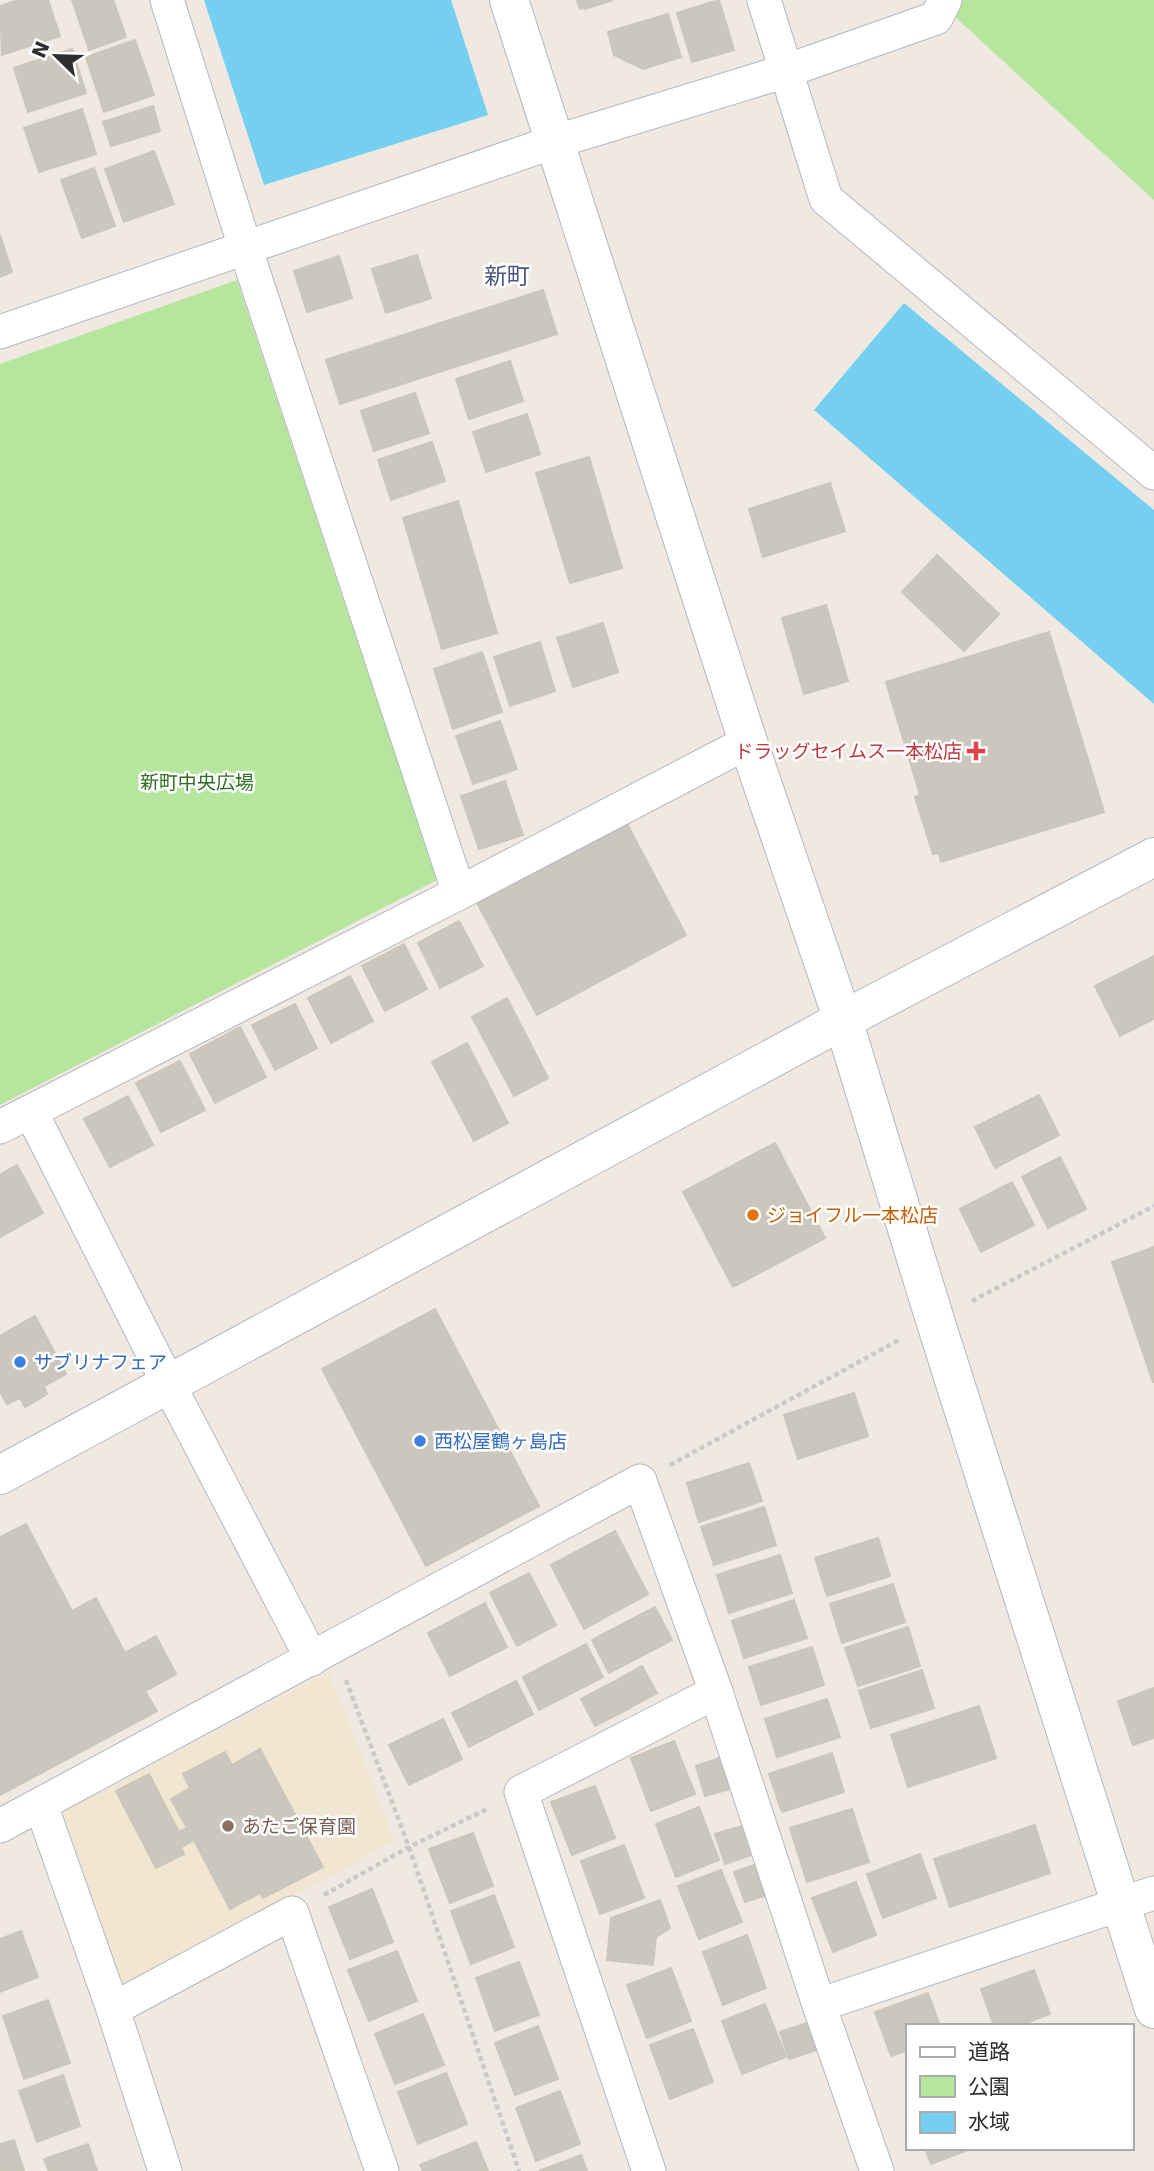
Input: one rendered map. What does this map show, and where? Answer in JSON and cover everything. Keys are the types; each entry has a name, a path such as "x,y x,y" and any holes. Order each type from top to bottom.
{"street":[{"path":"167,0 244,247 459,894"},
{"path":"509,0 748,742 843,1020 935,1320 1137,1899 1154,2009"},
{"path":"764,0 826,199 1154,474"},
{"path":"0,332 554,142 786,71 936,18 945,0"},
{"path":"0,1128 459,894 748,742"},
{"path":"0,1475 843,1020 1154,857"},
{"path":"31,1112 169,1385 323,1653"},
{"path":"0,1826 640,1481 716,1692 877,2171"},
{"path":"649,2171 521,1792 716,1692"},
{"path":"41,1804 113,2009 165,2171"},
{"path":"819,2005 1137,1899"},
{"path":"113,2009 292,1913 382,2171"}],"path":[{"path":"640,1481 935,1320 1154,1206"},
{"path":"323,1653 409,1847 519,2171"},
{"path":"292,1913 409,1847 521,1792"}],"shaded area":[{"name":"あたご保育園","path":"329,1672 395,1841 121,1991 63,1812"}],"green space":[{"path":"959,0 1154,0 1154,200 952,14"},
{"name":"新町中央広場","path":"237,280 437,880 0,1105 0,364"}],"water":[{"path":"204,0 451,0 488,115 264,185"},
{"path":"904,303 1154,510 1154,704 814,410"}],"building":[{"path":"19,0 48,0 60,36 2,55 0,6"},
{"path":"72,0 113,0 126,37 89,50"},
{"path":"577,0 608,0 580,9"},
{"path":"582,0 613,0 585,9"},
{"path":"719,0 734,50 692,62 677,13"},
{"path":"668,14 681,57 643,69 614,55 608,32"},
{"path":"135,40 154,95 104,112 86,57"},
{"path":"72,49 86,93 28,112 14,68"},
{"path":"153,106 160,131 111,146 103,122"},
{"path":"82,109 96,154 39,172 24,128"},
{"path":"154,151 174,204 124,222 105,169"},
{"path":"94,168 115,226 82,238 61,180"},
{"path":"0,235 12,272 0,277"},
{"path":"417,255 431,298 386,313 372,269"},
{"path":"339,256 352,298 307,312 294,271"},
{"path":"543,290 557,334 340,404 326,360"},
{"path":"510,361 523,401 469,419 456,379"},
{"path":"415,393 429,433 374,451 361,411"},
{"path":"527,414 540,454 486,472 473,432"},
{"path":"432,442 445,481 391,500 378,460"},
{"path":"589,457 622,568 570,583 536,473"},
{"path":"830,483 845,531 763,557 749,509"},
{"path":"458,501 497,633 442,649 403,518"},
{"path":"937,555 999,614 964,651 902,592"},
{"path":"826,605 848,681 804,694 782,618"},
{"path":"603,623 618,672 573,687 557,638"},
{"path":"1049,632 1104,812 941,862 939,853 933,854 915,797 920,795 886,682"},
{"path":"540,642 555,691 510,706 494,657"},
{"path":"482,652 502,712 453,729 434,669"},
{"path":"500,721 517,769 473,784 456,736"},
{"path":"505,781 523,835 479,849 461,796"},
{"path":"626,822 686,935 537,1015 477,903"},
{"path":"459,921 483,966 440,988 418,943"},
{"path":"404,944 427,989 385,1011 362,966"},
{"path":"1154,956 1154,1019 1120,1036 1095,986"},
{"path":"350,976 373,1021 331,1043 308,998"},
{"path":"507,998 548,1078 514,1096 472,1017"},
{"path":"295,1004 317,1048 275,1070 252,1025"},
{"path":"240,1027 266,1077 215,1103 190,1054"},
{"path":"467,1043 508,1123 474,1141 432,1062"},
{"path":"180,1061 205,1110 161,1132 136,1083"},
{"path":"1039,1095 1059,1135 995,1168 975,1127"},
{"path":"128,1096 153,1145 110,1167 84,1119"},
{"path":"775,1143 825,1238 733,1287 683,1192"},
{"path":"1060,1157 1086,1209 1048,1228 1022,1177"},
{"path":"17,1165 43,1213 0,1237 0,1175"},
{"path":"1012,1182 1034,1225 981,1252 960,1209"},
{"path":"1154,1247 1154,1382 1153,1382 1112,1262"},
{"path":"435,1309 539,1506 426,1566 322,1369"},
{"path":"35,1316 66,1374 44,1386 47,1394 25,1407 20,1398 7,1404 0,1392 0,1336"},
{"path":"854,1393 868,1436 798,1459 784,1415"},
{"path":"749,1463 762,1501 699,1522 687,1483"},
{"path":"764,1507 776,1545 714,1565 701,1527"},
{"path":"26,1524 72,1611 96,1598 125,1653 156,1636 176,1674 145,1691 157,1711 0,1795 0,1537"},
{"path":"615,1531 648,1594 584,1629 551,1565"},
{"path":"878,1538 890,1576 827,1596 815,1558"},
{"path":"780,1555 792,1593 729,1613 717,1575"},
{"path":"529,1573 556,1625 517,1646 490,1593"},
{"path":"893,1584 905,1622 842,1643 830,1604"},
{"path":"794,1600 807,1638 744,1658 732,1621"},
{"path":"485,1603 507,1647 450,1676 428,1633"},
{"path":"655,1607 672,1640 609,1673 592,1640"},
{"path":"908,1627 920,1666 858,1686 845,1648"},
{"path":"586,1644 603,1677 539,1710 523,1677"},
{"path":"812,1647 824,1685 761,1705 749,1667"},
{"path":"642,1666 657,1693 631,1707 617,1680"},
{"path":"922,1670 934,1708 871,1728 859,1691"},
{"path":"516,1681 533,1714 469,1747 452,1713"},
{"path":"615,1681 630,1708 595,1726 581,1699"},
{"path":"1154,1688 1154,1738 1133,1745 1118,1701"},
{"path":"827,1699 840,1737 777,1757 765,1719"},
{"path":"979,1706 996,1758 908,1787 891,1735"},
{"path":"443,1719 462,1759 409,1785 389,1745"},
{"path":"674,1741 695,1794 651,1811 631,1758"},
{"path":"260,1749 323,1867 263,1898 260,1893 230,1909 194,1840 181,1847 184,1854 156,1868 116,1791 149,1774 179,1832 187,1828 171,1799 190,1788 183,1774 225,1752 232,1765"},
{"path":"832,1753 844,1792 782,1812 769,1774"},
{"path":"720,1758 730,1789 705,1796 696,1766"},
{"path":"595,1786 615,1838 572,1855 551,1802"},
{"path":"699,1807 719,1860 676,1877 656,1824"},
{"path":"852,1809 869,1862 807,1882 790,1828"},
{"path":"745,1825 754,1854 725,1864 715,1834"},
{"path":"1035,1825 1050,1873 950,1907 934,1859"},
{"path":"473,1833 493,1886 450,1903 429,1849"},
{"path":"624,1845 644,1898 600,1914 581,1861"},
{"path":"920,1854 936,1898 883,1918 867,1874"},
{"path":"757,1864 767,1895 745,1902 734,1872"},
{"path":"721,1870 742,1922 699,1939 678,1886"},
{"path":"856,1882 876,1935 833,1952 812,1898"},
{"path":"372,1889 393,1942 350,1959 329,1907"},
{"path":"494,1895 514,1947 471,1964 451,1911"},
{"path":"660,1900 670,1928 656,1937 653,1965 607,1960 611,1918"},
{"path":"21,1931 38,1977 0,1992 0,1939"},
{"path":"747,1935 766,1988 723,2005 703,1952"},
{"path":"397,1951 417,2001 369,2021 348,1970"},
{"path":"519,1962 539,2015 495,2031 476,1978"},
{"path":"671,1968 691,2021 647,2038 627,1985"},
{"path":"1034,1970 1050,2014 1023,2024 993,2024 981,1989"},
{"path":"928,1993 939,2024 906,2024 906,2050 891,2056 875,2012"},
{"path":"48,2000 70,2063 24,2079 3,2016"},
{"path":"765,2004 786,2057 742,2074 722,2021"},
{"path":"423,2014 444,2065 395,2084 375,2034"},
{"path":"807,2023 816,2050 789,2059 780,2032"},
{"path":"538,2026 558,2079 515,2095 495,2043"},
{"path":"693,2029 713,2082 670,2099 650,2045"},
{"path":"446,2073 467,2124 418,2144 398,2092"},
{"path":"63,2075 80,2126 37,2142 19,2091"},
{"path":"560,2091 580,2144 536,2161 516,2108"},
{"path":"14,2140 24,2171 0,2171 0,2144"},
{"path":"476,2142 488,2171 423,2171 420,2165"},
{"path":"88,2144 97,2171 49,2171 44,2159"},
{"path":"926,2150 968,2150 931,2164"},
{"path":"581,2155 587,2171 539,2171"}],"place":[{"name":"ドラッグセイムス一本松店","path":"976,751"},
{"name":"ジョイフル一本松店","path":"753,1215"},
{"name":"サブリナフェア","path":"20,1362"},
{"name":"西松屋鶴ヶ島店","path":"420,1441"},
{"name":"あたご保育園","path":"228,1826"}],"district":[{"name":"新町","path":"507,276"}]}
